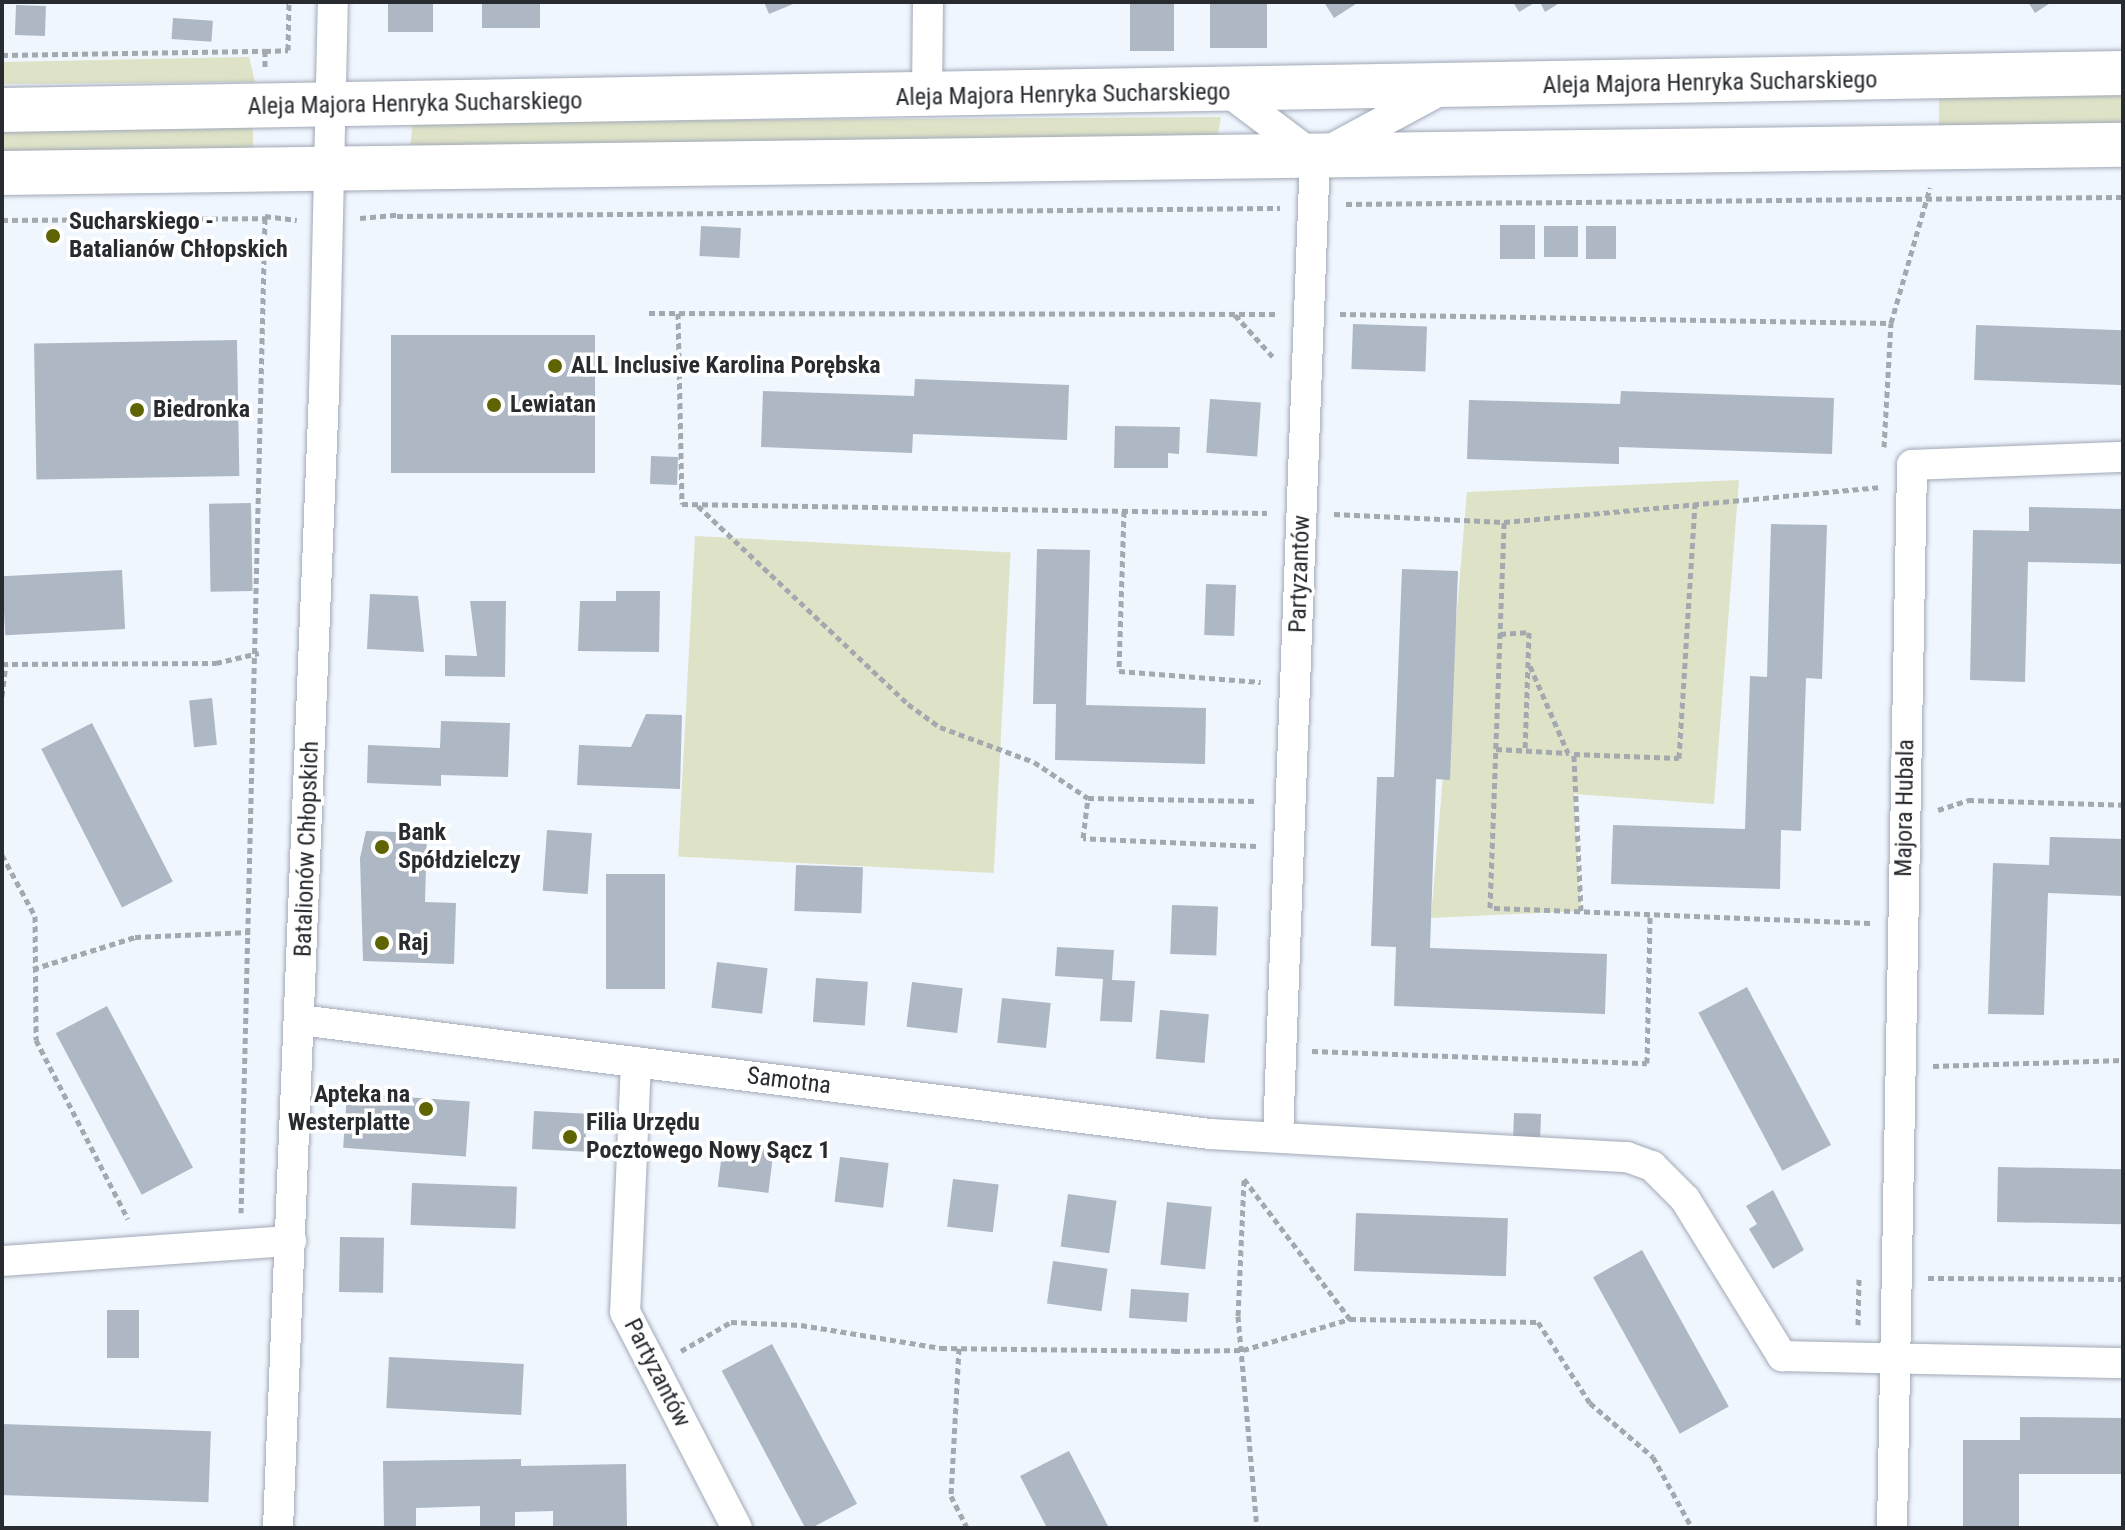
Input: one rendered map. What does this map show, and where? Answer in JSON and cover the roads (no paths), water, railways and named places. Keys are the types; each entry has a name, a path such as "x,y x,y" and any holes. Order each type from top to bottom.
{"street":[{"path":"330,106 333,2"},
{"path":"927,96 928,2"},
{"name":"Aleja Majora Henryka Sucharskiego","path":"2,110 1231,94 2123,73"},
{"path":"1315,157 1443,89"},
{"path":"1231,94 1315,157"},
{"name":"Batalionów Chłopskich","path":"278,1528 300,1020 330,106"},
{"path":"2,173 2123,145"},
{"name":"Partyzantów","path":"1278,1136 1315,157"},
{"name":"Majora Hubala","path":"1892,1528 1912,465 2123,457"},
{"name":"Samotna","path":"300,1020 1278,1136 1627,1157 1652,1166 1685,1199 1782,1356 1894,1361"},
{"name":"Partyzantów","path":"636,1062 625,1312 737,1528"},
{"path":"2,1261 291,1241"},
{"path":"1894,1361 2123,1363"}],"place":[{"name":"Sucharskiego - Batalianów Chłopskich","path":"53,236"},
{"name":"ALL Inclusive Karolina Porębska","path":"555,366"},
{"name":"Lewiatan","path":"494,405"},
{"name":"Biedronka","path":"137,410"},
{"name":"Bank Spółdzielczy","path":"382,847"},
{"name":"Raj","path":"382,943"},
{"name":"Apteka na Westerplatte","path":"426,1109"},
{"name":"Filia Urzędu Pocztowego Nowy Sącz 1","path":"570,1137"}]}
